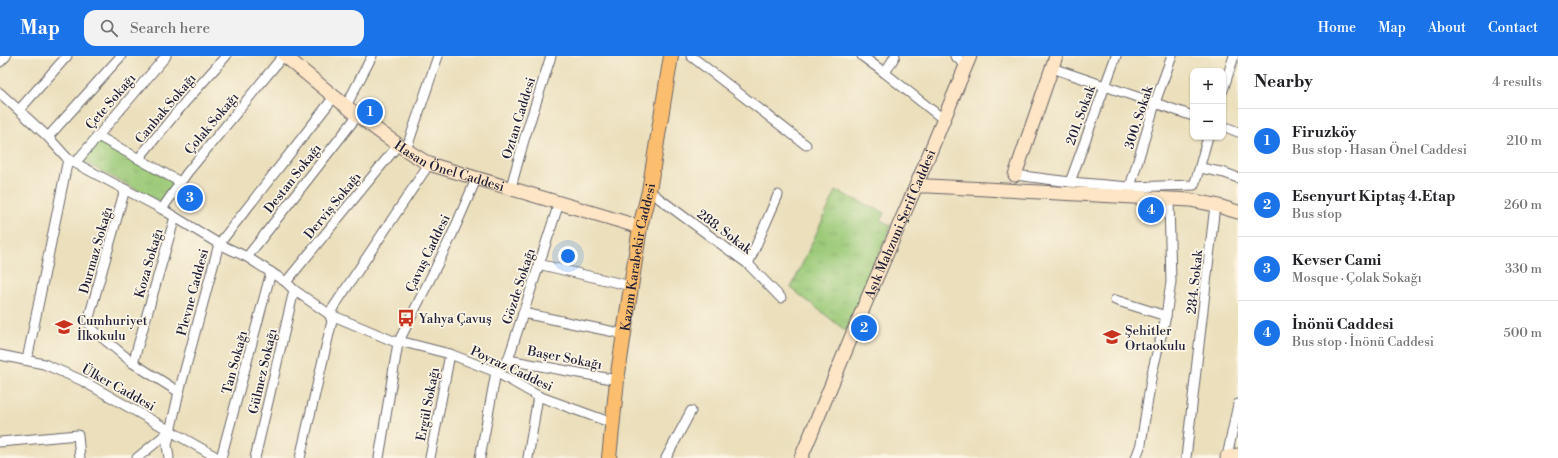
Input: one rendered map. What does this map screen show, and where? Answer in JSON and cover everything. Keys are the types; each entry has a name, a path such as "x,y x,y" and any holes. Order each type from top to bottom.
{"main road":[{"name":"Kazım Karabekir Caddesi","path":"609,458 617,380 640,227 649,191 671,56"}],"street":[{"path":"0,62 6,56"},
{"path":"19,110 67,56"},
{"path":"48,138 121,56"},
{"name":"Çete Sokağı","path":"72,161 98,136 166,56"},
{"name":"Canbak Sokağı","path":"139,158 186,101 226,56"},
{"name":"Hasan Önel Caddesi","path":"284,56 334,97 402,148 429,164 511,187 559,204 640,227"},
{"name":"Çolak Sokağı","path":"162,209 180,182 284,56"},
{"path":"346,106 372,56"},
{"path":"402,148 438,56"},
{"name":"Oztan Caddesi","path":"511,187 524,140 551,56"},
{"path":"691,56 806,145"},
{"path":"862,56 886,73 943,119"},
{"path":"886,73 894,56"},
{"path":"955,56 968,61"},
{"name":"201. Sokak","path":"1070,182 1116,56"},
{"name":"300. Sokak","path":"1130,186 1155,103 1172,56"},
{"path":"1226,84 1234,69 1234,56"},
{"name":"Aşık Mahzuni Şerif Caddesi","path":"801,458 968,61"},
{"path":"1190,115 1105,86 1054,62 1015,175 1070,182 1130,186 1194,185 1201,168 1202,156 1207,140"},
{"name":"Poyraz Caddesi","path":"0,93 72,161 162,209 219,244 247,256 286,282 294,290 329,314 398,342 450,354 496,372 538,396 612,423"},
{"name":"Plevne Caddesi","path":"170,458 167,446 170,431 219,244 334,97"},
{"name":"Destan Sokağı","path":"247,256 358,115"},
{"path":"1226,127 1238,132"},
{"path":"98,136 180,182"},
{"name":"Derviş Sokağı","path":"286,282 402,148"},
{"path":"27,360 72,161"},
{"path":"300,458 332,321 329,314 429,164"},
{"path":"1201,168 1225,173 1238,178"},
{"name":"Çavuş Caddesi","path":"379,458 398,342 451,237 477,177"},
{"path":"916,186 1190,200 1215,204 1238,212"},
{"name":"Durmaz Sokağı","path":"125,189 88,321 92,330 133,363 179,392"},
{"name":"288. Sokak","path":"649,191 748,264 781,298"},
{"path":"748,264 778,195"},
{"path":"1136,458 1141,444 1152,373 1166,316 1171,282 1169,200"},
{"name":"Gözde Sokağı","path":"496,372 508,360 538,264 559,204"},
{"name":"284. Sokak","path":"1186,458 1215,204"},
{"name":"Koza Sokağı","path":"133,363 174,217"},
{"path":"538,264 631,286"},
{"name":"Tan Sokağı","path":"221,458 271,272"},
{"name":"Gülmez Sokağı","path":"255,458 294,290"},
{"path":"1115,300 1166,316"},
{"path":"523,313 624,334"},
{"name":"Ergül Sokağı","path":"430,458 450,354"},
{"name":"Ülker Caddesi","path":"0,355 44,364 81,380 218,458"},
{"name":"Başer Sokağı","path":"508,360 617,380"},
{"path":"480,458 496,372"},
{"path":"528,458 538,396"},
{"path":"1230,457 1238,404"},
{"path":"666,458 691,411"},
{"path":"137,458 170,431"},
{"path":"0,442 78,435 80,458"}],"green space":[{"path":"98,140 176,183 162,203 82,161"},
{"path":"836,191 885,213 881,220 891,226 846,331 791,288"}],"place":[{"name":"Firuzköy","path":"370,112"},
{"name":"Kevser Cami","path":"190,198"},
{"name":"İnönü Caddesi","path":"1151,210"},
{"name":"Yahya Çavuş","path":"406,318"},
{"name":"Cumhuriyet İlkokulu","path":"64,327"},
{"name":"Esenyurt Kiptaş 4.Etap","path":"864,328"},
{"name":"Şehitler Ortaokulu","path":"1112,337"}]}
